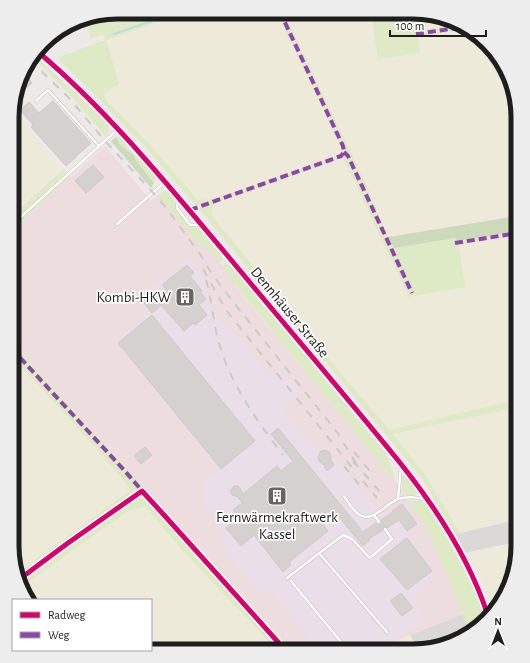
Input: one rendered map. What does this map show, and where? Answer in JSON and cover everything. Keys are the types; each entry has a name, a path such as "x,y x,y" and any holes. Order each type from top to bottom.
{"street":[{"name":"Dennhäuser Straße","path":"41,55 79,88 178,196 401,464 428,501 454,542 470,572 486,611"}],"lane":[{"path":"36,101 48,90 99,146"},
{"path":"19,219 118,129"},
{"path":"117,224 165,182"},
{"path":"398,499 401,464"},
{"path":"344,496 360,516 368,517 374,515 398,499 419,498 428,501"},
{"path":"374,515 379,522"},
{"path":"287,578 343,535 352,539 370,558 392,539 385,529"},
{"path":"319,553 387,632"},
{"path":"292,581 343,644"}],"shaded area":[{"path":"166,19 280,19 340,145 340,155 214,199 198,200 152,147 106,100 104,93 119,84 105,40"},
{"path":"287,19 374,19 418,37 459,31 473,39 491,57 504,80 508,92 511,117 511,217 388,237 365,182"},
{"path":"415,19 438,22 450,26 417,31"},
{"path":"19,119 63,170 19,210"},
{"path":"105,146 151,201 158,195 201,248 204,243 234,280 234,285 395,482 427,528 463,614 388,644 288,644 19,349 19,224"},
{"path":"343,158 409,296 459,245 511,236 511,401 390,430 354,389 211,216 215,203"},
{"path":"189,257 200,270 208,300 226,328 240,338 271,378 279,371 300,396 283,410 318,451 325,445 382,517 402,502 418,524 417,528 407,536 437,571 412,602 425,618 396,641 388,644 314,644 272,591 261,593 256,590 225,549 223,534 202,500 204,482 219,470 115,340 149,313 137,299"},
{"path":"19,364 106,459 131,490 22,570 19,546"},
{"path":"511,409 511,521 460,533 426,476 393,434"},
{"path":"145,506 182,550 271,644 152,644 152,599 35,599 26,584 127,512"},
{"path":"511,521 511,543 466,553 455,534"},
{"path":"511,543 508,571 504,583 491,606 488,597 491,596 468,552"},
{"path":"463,614 468,627 450,637 419,644 414,644 410,635"},
{"path":"410,635 414,644 388,644"}],"green space":[{"path":"111,19 138,19 139,21 145,19 167,19 106,40 119,84 104,93 106,100 152,147 198,200 214,199 340,155 340,145 280,19 287,19 365,182 394,248 455,238 457,241 511,232 511,236 459,245 465,287 409,297 343,158 215,203 212,211 212,216 354,389 390,430 511,401 511,409 393,434 426,476 460,533 455,534 421,477 199,209 203,207 202,205 196,206 148,150 57,58 105,40 103,34 91,39 86,24"},
{"path":"372,19 415,19 417,31 450,26 459,31 418,37 420,53 378,59"},
{"path":"38,59 75,92 108,125 109,133 106,137 72,97 37,62"},
{"path":"120,136 125,141 127,147 154,175 154,183 136,161 134,155 119,143 116,137"},
{"path":"116,137 119,143 126,150 134,155 136,161 154,183 151,188 111,141"},
{"path":"63,170 70,177 19,224 19,210"},
{"path":"162,192 170,193 174,198 175,209 189,226 200,228 222,254 222,260 220,263 204,244 201,248 158,196"},
{"path":"511,217 511,232 457,241 455,238 394,248 388,237"},
{"path":"229,263 386,454 395,482 234,284 234,280 222,267"},
{"path":"19,349 288,644 271,644 182,550 145,506 127,512 26,584 22,570 131,490 106,459 19,364"},
{"path":"406,475 416,489 417,492 414,496 405,495 402,490 402,476"},
{"path":"408,501 420,501 428,506 465,570 483,611 478,611 478,619 468,627 427,528"}],"building":[{"path":"28,77 32,83 23,91 24,86"},
{"path":"53,101 91,143 66,166 31,127 33,125 20,110 29,102 39,113"},
{"path":"93,165 104,177 86,193 75,181"},
{"name":"Kombi-HKW","path":"187,265 194,273 190,276 202,291 200,292 206,299 199,305 207,315 195,325 193,323 184,331 161,305 152,313 142,300 148,295 152,300 166,289 162,285"},
{"path":"152,315 255,441 221,469 118,343"},
{"name":"Fernwärmekraftwerk Kassel","path":"278,428 363,532 376,523 378,525 381,524 381,520 402,504 417,524 407,531 399,520 387,528 385,526 383,527 383,530 369,539 370,540 363,546 335,512 322,523 328,531 289,562 291,565 283,572 254,535 241,546 226,528 239,517 233,510 242,503 238,497 232,495 230,491 234,486 238,486 243,494 277,466 281,471 293,461 271,434"},
{"path":"145,447 152,455 141,464 134,456"},
{"path":"323,450 330,453 331,460 334,465 327,471 324,467 325,466 318,458 320,452"},
{"path":"407,538 432,571 407,590 380,559"},
{"path":"401,593 413,608 402,616 390,601"}],"waterway":[{"path":"114,34 158,19"}],"railway":[{"path":"34,64 69,98 105,141 167,209 234,303 337,432 357,465"},
{"path":"203,269 226,310 354,470"},
{"path":"206,280 219,343 230,373 254,416 283,455"},
{"path":"354,452 374,476"},
{"path":"353,461 382,494"},
{"path":"344,466 364,491"},
{"path":"363,481 377,498"}],"marked path":[{"path":"190,210 341,156 344,152 343,146 283,19"},
{"path":"416,34 455,28"},
{"path":"344,152 348,156 412,293"},
{"path":"455,243 511,234"},
{"path":"19,357 144,493"}],"cycle path":[{"path":"41,55 88,98 159,175 401,464 427,499 451,536 472,576 486,611"},
{"path":"24,576 142,491 280,644"}],"place":[{"name":"Kombi-HKW","path":"185,297"},
{"name":"Fernwärmekraftwerk Kassel","path":"277,496"}]}
